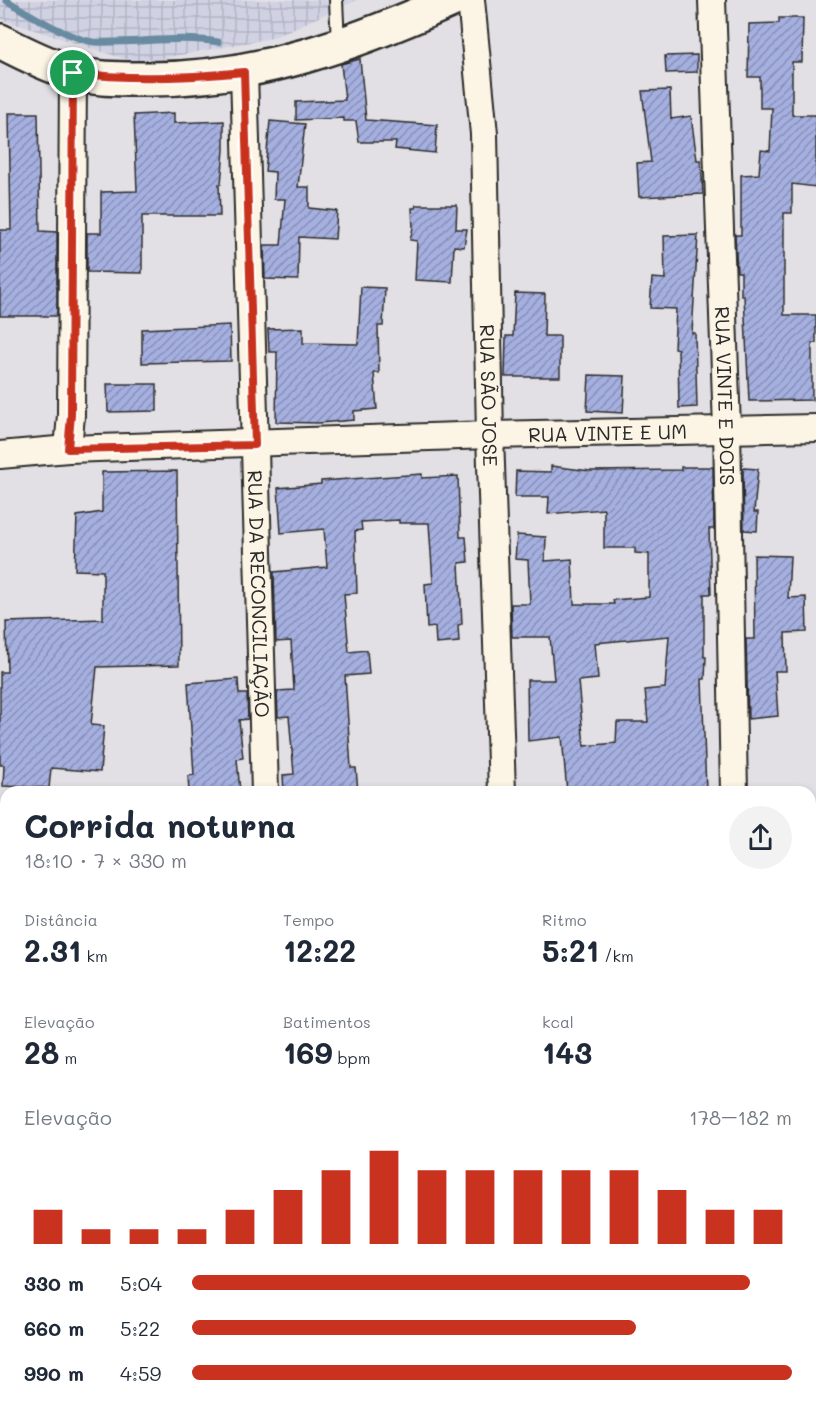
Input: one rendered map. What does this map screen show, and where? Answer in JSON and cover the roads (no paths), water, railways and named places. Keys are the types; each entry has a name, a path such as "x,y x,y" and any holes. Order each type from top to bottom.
{"main road":[{"path":"0,41 73,73 120,79 179,79 244,72 305,58 387,29 452,0"}],"street":[{"name":"RUA SÃO JOSE","path":"471,0 484,134 490,435 502,786"},
{"name":"RUA VINTE E DOIS","path":"712,0 727,429 734,786"},
{"name":"RUA DA RECONCILIAÇÃO","path":"244,72 265,786"},
{"path":"68,449 71,415 73,73"},
{"name":"RUA VINTE E UM","path":"0,455 68,449 255,445 490,435 816,428"}],"lane":[{"path":"337,0 338,47"}],"waterway":[{"path":"6,0 61,31 94,42 172,39 218,42"}]}
